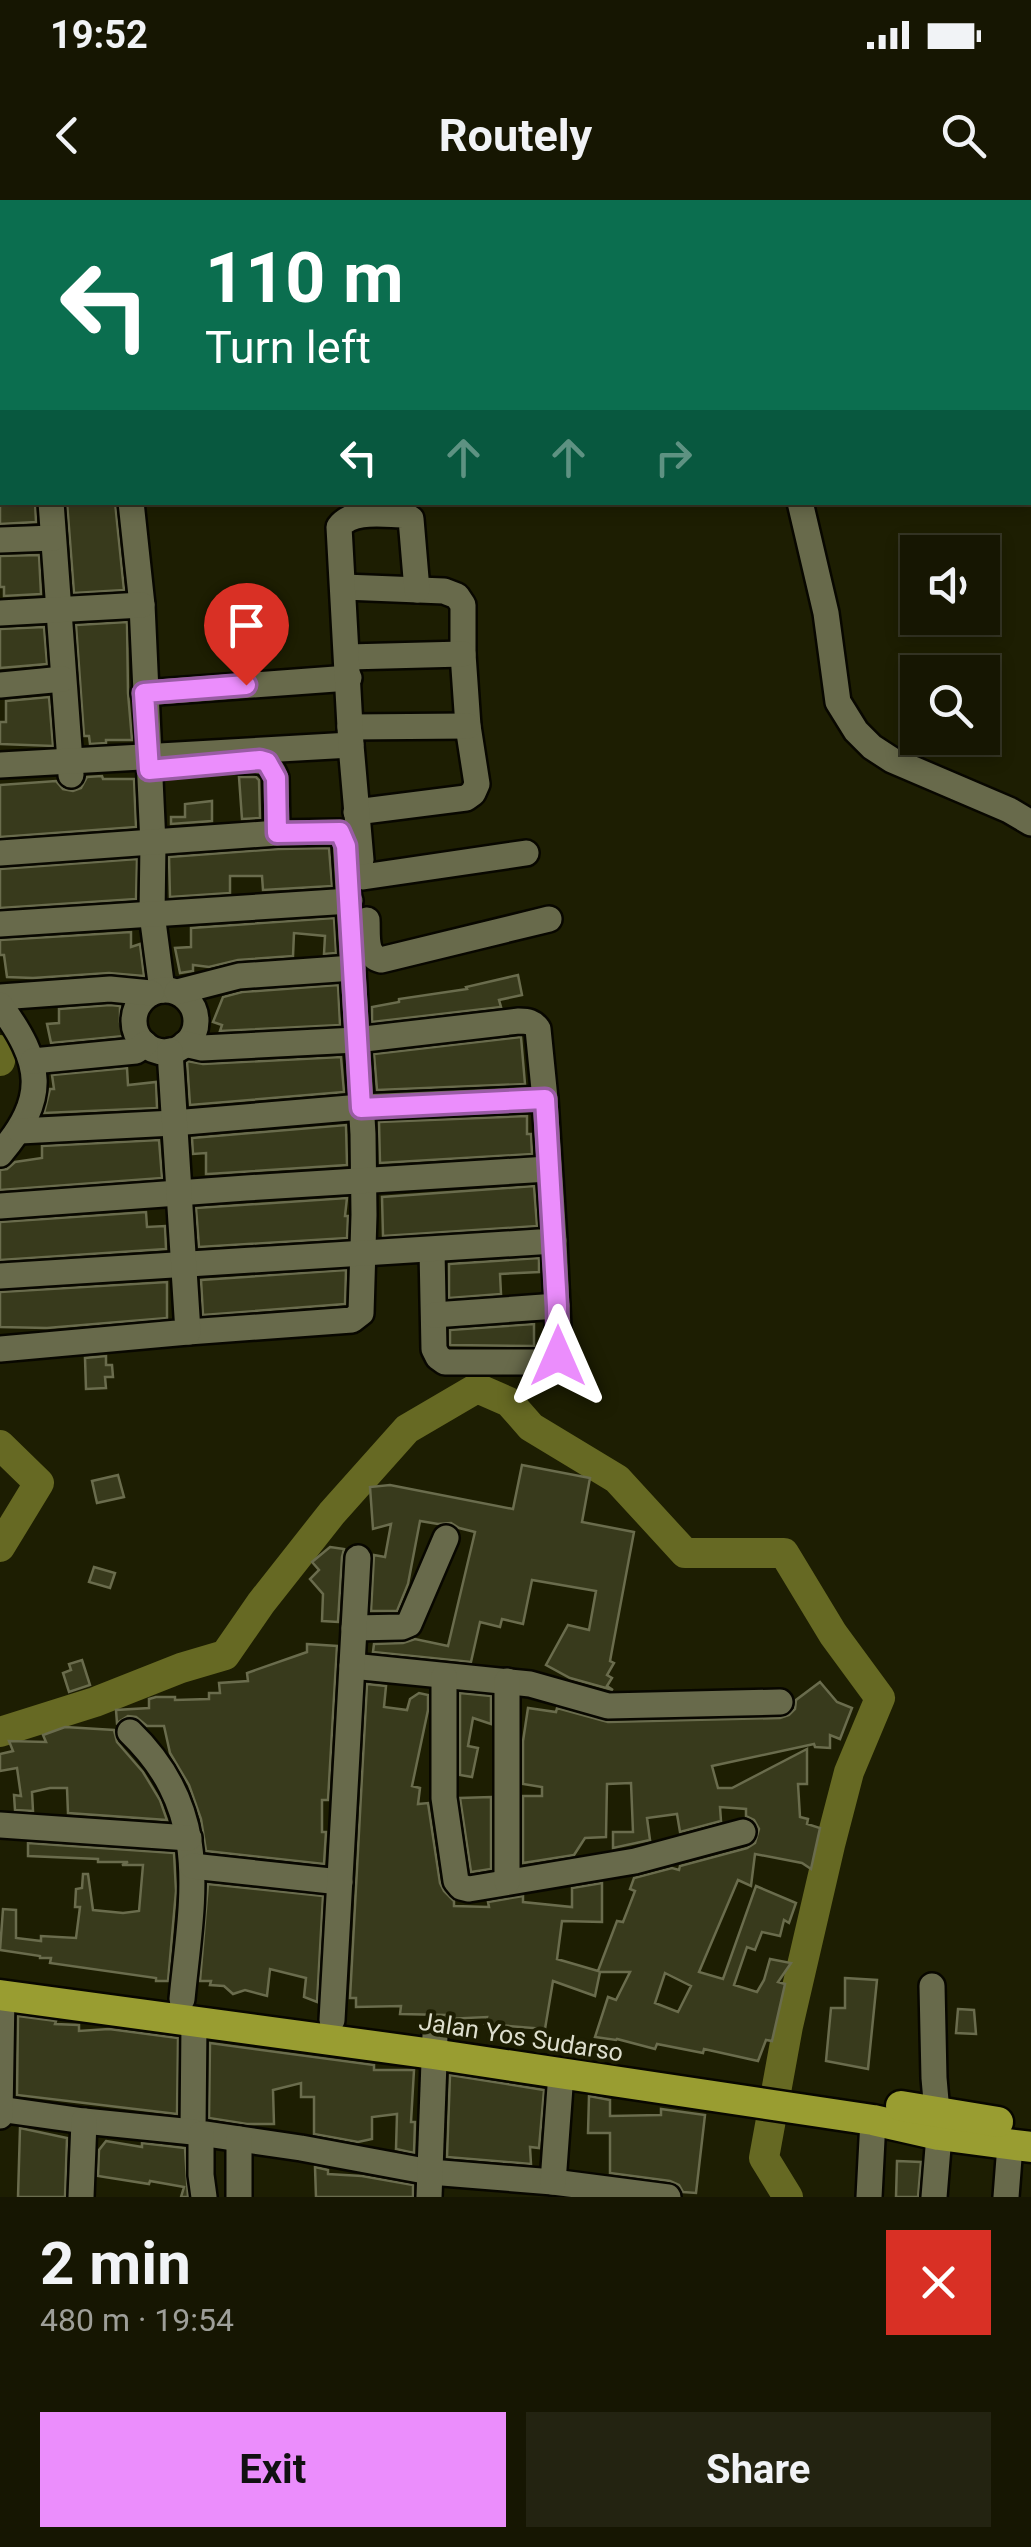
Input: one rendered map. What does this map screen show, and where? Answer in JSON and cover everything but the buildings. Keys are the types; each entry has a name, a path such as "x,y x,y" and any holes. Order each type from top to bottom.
{"highway":[{"name":"Jalan Yos Sudarso","path":"1,1988 434,2045 874,2111 1024,2140"},
{"name":"Jalan Yos Sudarso","path":"188,2010 332,2020 561,2073 691,2085"}],"street":[{"path":"52,505 71,768"},
{"path":"131,505 142,605 153,844 152,914 163,992"},
{"path":"801,505 826,613 838,702 856,731 892,760 1009,810 1031,824"},
{"path":"418,590 410,518 405,514 355,516 342,522 339,527 351,736 369,953 381,960 548,918"},
{"path":"0,540 53,538"},
{"path":"0,853 153,844 287,828 466,798 473,793 476,784 468,726 464,605 457,596 444,591 344,586"},
{"path":"0,613 142,605"},
{"path":"144,693 464,654"},
{"path":"0,684 63,679"},
{"path":"149,763 351,736 468,726"},
{"path":"0,780 71,768 260,760 267,762 276,778 287,828"},
{"path":"0,765 71,768"},
{"path":"0,1349 352,1320 359,1316 364,1181 346,846 340,832 287,828"},
{"path":"363,877 526,854"},
{"path":"0,924 350,902"},
{"path":"166,1046 135,1030 134,1012 138,1004 163,992 239,976 353,968"},
{"path":"0,997 110,989 163,992 191,1004 195,1029 166,1046"},
{"path":"0,1006 33,1060 35,1085 30,1112 0,1154"},
{"path":"33,1060 166,1046 202,1048 356,1040 528,1021 538,1029 545,1099 558,1356 549,1362 445,1362 438,1357 434,1349 432,1250"},
{"path":"166,1046 188,1332"},
{"path":"20,1131 545,1099"},
{"path":"0,1206 548,1169"},
{"path":"0,1276 554,1241"},
{"path":"434,1315 557,1306"},
{"path":"354,1628 409,1624 446,1538"},
{"path":"332,2020 358,1558"},
{"path":"352,1666 507,1681 556,1690 608,1706 780,1702"},
{"path":"444,1676 444,1798 456,1880 461,1887 469,1889 636,1861 743,1832"},
{"path":"507,1681 507,1882"},
{"path":"130,1732 158,1764 185,1816 193,1888 188,2010 204,2197"},
{"path":"0,1825 188,1838"},
{"path":"192,1866 340,1882"},
{"path":"932,1986 938,2124 934,2197"},
{"path":"1,1988 0,2111 301,2148 430,2184 553,2182 668,2197"},
{"path":"430,2184 434,2045"},
{"path":"553,2182 561,2073"},
{"path":"869,2197 874,2111"},
{"path":"82,2197 84,2121"},
{"path":"239,2140 239,2197"},
{"path":"1006,2197 1024,2140"}],"waterway":[{"path":"0,1050 0,1061"},
{"path":"0,1732 225,1655 332,1513 407,1429 477,1388 509,1402 531,1427 617,1479 685,1553 784,1553 833,1634 880,1698 849,1772 788,2026 764,2158 788,2197"},
{"path":"0,1445 39,1483 0,1547"}],"route":[{"path":"246,685 144,693 149,770 267,762 276,778 277,833 340,832 346,846 361,1108 545,1099 558,1356"}]}
